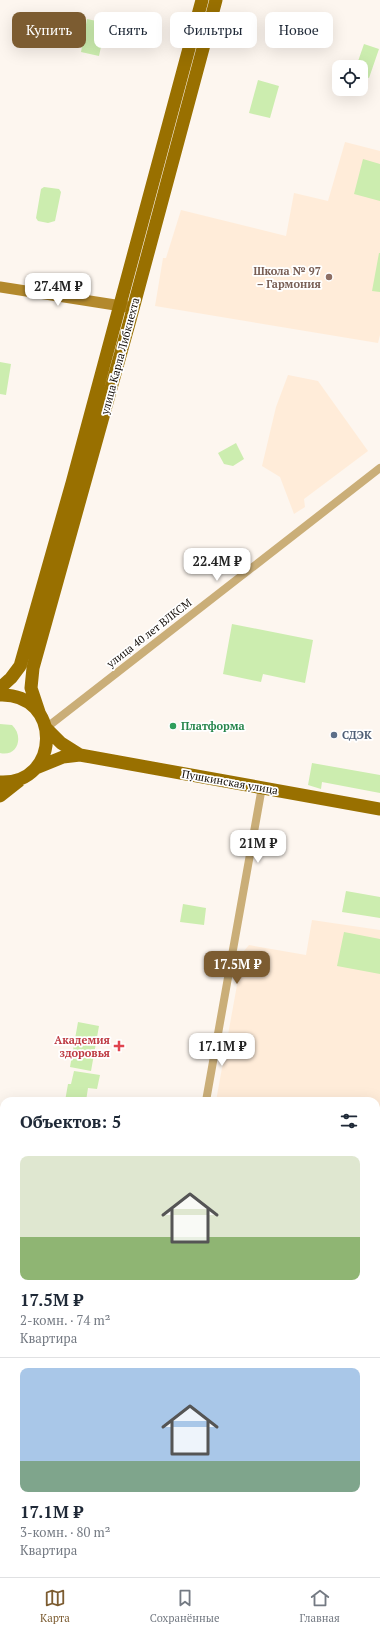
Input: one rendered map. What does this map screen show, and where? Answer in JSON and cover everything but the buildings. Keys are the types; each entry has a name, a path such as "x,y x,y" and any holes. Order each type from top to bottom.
{"main road":[{"name":"улица Карла Либкнехта","path":"46,728 31,688 33,668 127,307 202,0"},
{"name":"улица Карла Либкнехта","path":"0,688 11,678 20,666 127,307 216,0"},
{"path":"0,695 18,697 29,703 39,712"},
{"path":"0,796 36,768 46,749 46,728"},
{"name":"Пушкинская улица","path":"46,728 62,743 80,755"},
{"name":"Пушкинская улица","path":"36,768 63,758 80,755 380,809"},
{"path":"0,782 14,782 22,779"}],"street":[{"path":"0,287 127,307"},
{"name":"улица 40 лет ВЛКСМ","path":"46,728 380,468"},
{"path":"207,1097 262,788"}],"shaded area":[{"path":"345,142 380,151 380,335 378,343 155,306 163,258 166,258 181,210 286,236 294,193 328,201"},
{"path":"288,375 318,381 368,451 304,499 305,507 294,514 280,477 262,466 276,407"},
{"path":"312,920 380,930 380,1097 217,1097 243,952 249,945 306,955"}],"green space":[{"path":"87,19 94,20 94,48 101,48 99,56 81,52 82,48 86,48"},
{"path":"364,44 379,49 369,78 368,60 358,60"},
{"path":"258,80 279,86 270,118 249,113"},
{"path":"363,159 380,164 380,201 354,194"},
{"path":"44,187 59,189 61,192 55,221 48,223 38,221 36,218 41,189"},
{"path":"380,253 380,292 372,291"},
{"path":"0,362 11,364 6,395 0,394"},
{"path":"236,443 244,459 233,466 224,464 218,453"},
{"path":"232,624 313,640 305,683 263,674 261,682 223,674"},
{"path":"0,724 12,725 18,735 17,745 11,752 0,753"},
{"path":"312,763 380,775 380,793 322,782 321,789 308,785"},
{"path":"346,891 380,897 380,918 342,912"},
{"path":"183,904 206,908 204,925 180,922"},
{"path":"344,932 380,939 380,974 337,966"},
{"path":"78,1022 99,1026 91,1071 70,1067"},
{"path":"74,1071 100,1075 97,1089 88,1088 87,1097 66,1097 68,1084 71,1084"}],"place":[{"name":"Школа № 97 – Гармония","path":"329,277"},
{"name":"Платформа","path":"173,726"},
{"name":"СДЭК","path":"334,735"},
{"name":"Академия здоровья","path":"119,1046"}]}
